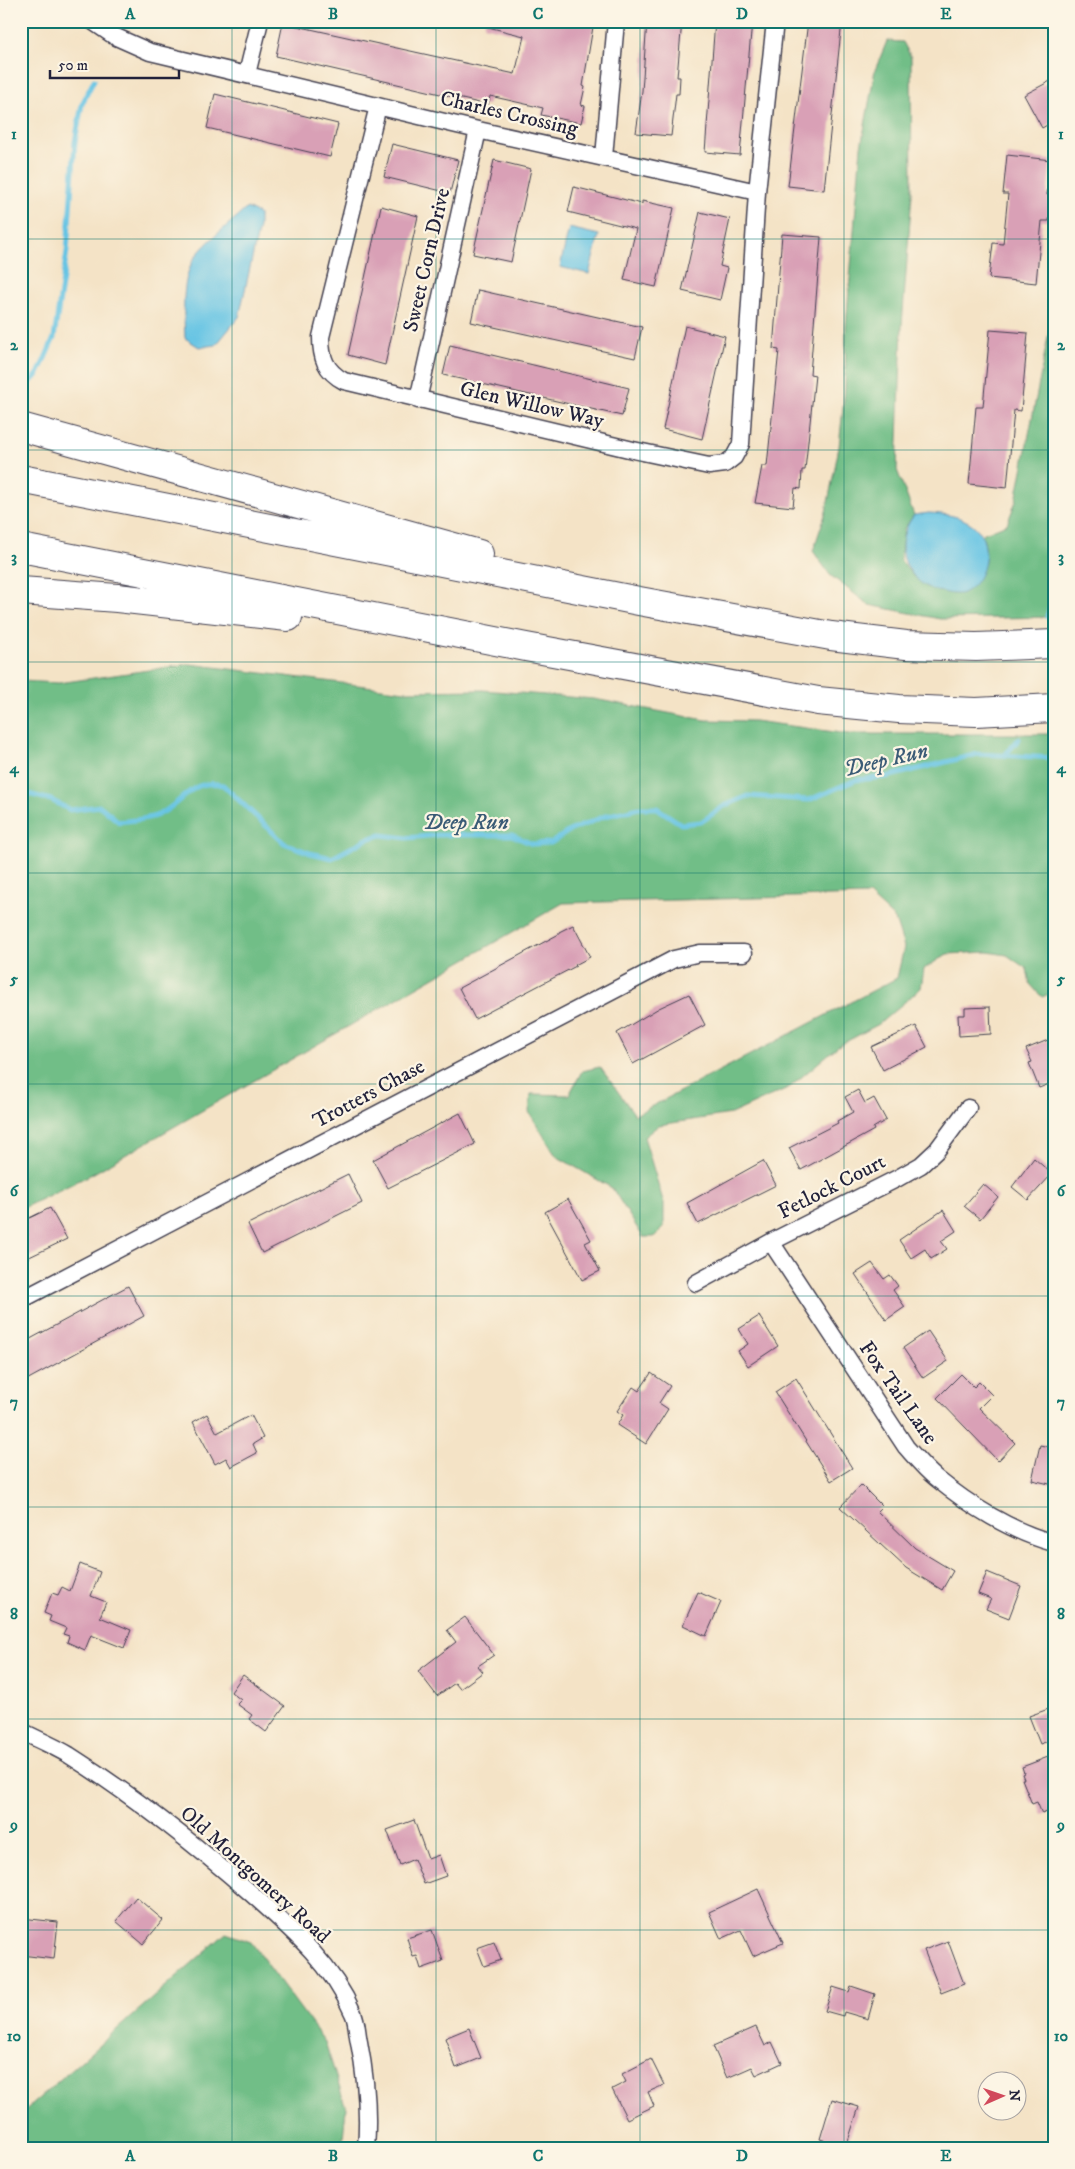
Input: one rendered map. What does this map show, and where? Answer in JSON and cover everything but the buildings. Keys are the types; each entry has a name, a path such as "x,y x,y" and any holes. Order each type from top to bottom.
{"highway":[{"path":"21,427 440,542 639,602"},
{"path":"21,479 639,602 830,636 906,646 976,647 1054,644"},
{"path":"21,548 526,647 818,701 898,709 967,712 1054,708"},
{"path":"21,591 117,598 229,610 526,647"}],"street":[{"name":"Charles Crossing","path":"92,21 114,36 150,52 478,130 757,192"},
{"path":"247,74 260,21"},
{"path":"604,157 616,21"},
{"path":"757,192 774,21"},
{"name":"Glen Willow Way","path":"378,106 321,337 321,351 324,361 335,376 344,381 418,400 643,452 709,466 725,464 734,457 741,444 757,192"},
{"name":"Sweet Corn Drive","path":"418,400 478,130"},
{"name":"Trotters Chase","path":"21,1300 674,958 700,953 744,953"},
{"name":"Fetlock Court","path":"696,1283 770,1242 921,1165 937,1150 968,1108"},
{"name":"Fox Tail Lane","path":"770,1242 906,1447 934,1477 966,1500 1007,1524 1054,1543"},
{"name":"Old Montgomery Road","path":"21,1731 67,1754 142,1805 233,1878 316,1955 353,2014 366,2080 369,2118 366,2148"}],"green space":[{"path":"887,41 903,42 911,57 912,194 902,325 897,470 914,515 904,529 900,560 914,577 974,584 985,560 982,534 1007,524 1016,501 1054,306 1054,617 940,619 869,605 830,575 813,551 826,512 839,447 845,388 846,326 861,147 875,70"},
{"path":"190,664 405,691 482,690 594,699 705,720 755,721 849,734 1054,734 1054,992 1042,997 1030,984 1027,969 1007,955 988,952 947,954 924,969 921,988 879,1024 838,1046 790,1087 731,1114 659,1125 644,1137 664,1204 664,1227 654,1237 643,1237 612,1188 556,1156 529,1112 531,1094 569,1095 582,1071 600,1067 635,1115 897,978 904,947 895,919 869,895 563,903 92,1174 21,1209 21,681 59,683"},
{"path":"226,1933 251,1942 325,2042 346,2108 342,2148 21,2148 21,2114"}],"water":[{"path":"247,208 259,214 259,227 239,317 216,345 199,347 185,338 184,296 187,275 200,251"},
{"path":"569,228 599,235 589,274 560,267"},
{"path":"929,513 950,515 965,520 978,530 983,538 985,559 983,569 972,587 963,593 950,594 927,587 915,578 906,564 902,545 907,526 914,515"}],"waterway":[{"path":"21,392 38,374 54,338 67,251 75,142 82,104 94,80"},
{"path":"1047,617 1054,593"},
{"path":"1005,755 1019,739"},
{"name":"Deep Run","path":"21,792 51,800 70,810 100,806 119,822 154,817 167,810 195,788 212,784 223,785 284,843 310,853 332,858 367,839 381,835 407,838 438,835 512,835 532,844 551,843 569,831 605,816 639,808 657,808 681,824 701,822 724,806 748,796 809,800 856,780 886,777 978,754 1054,758"}]}
